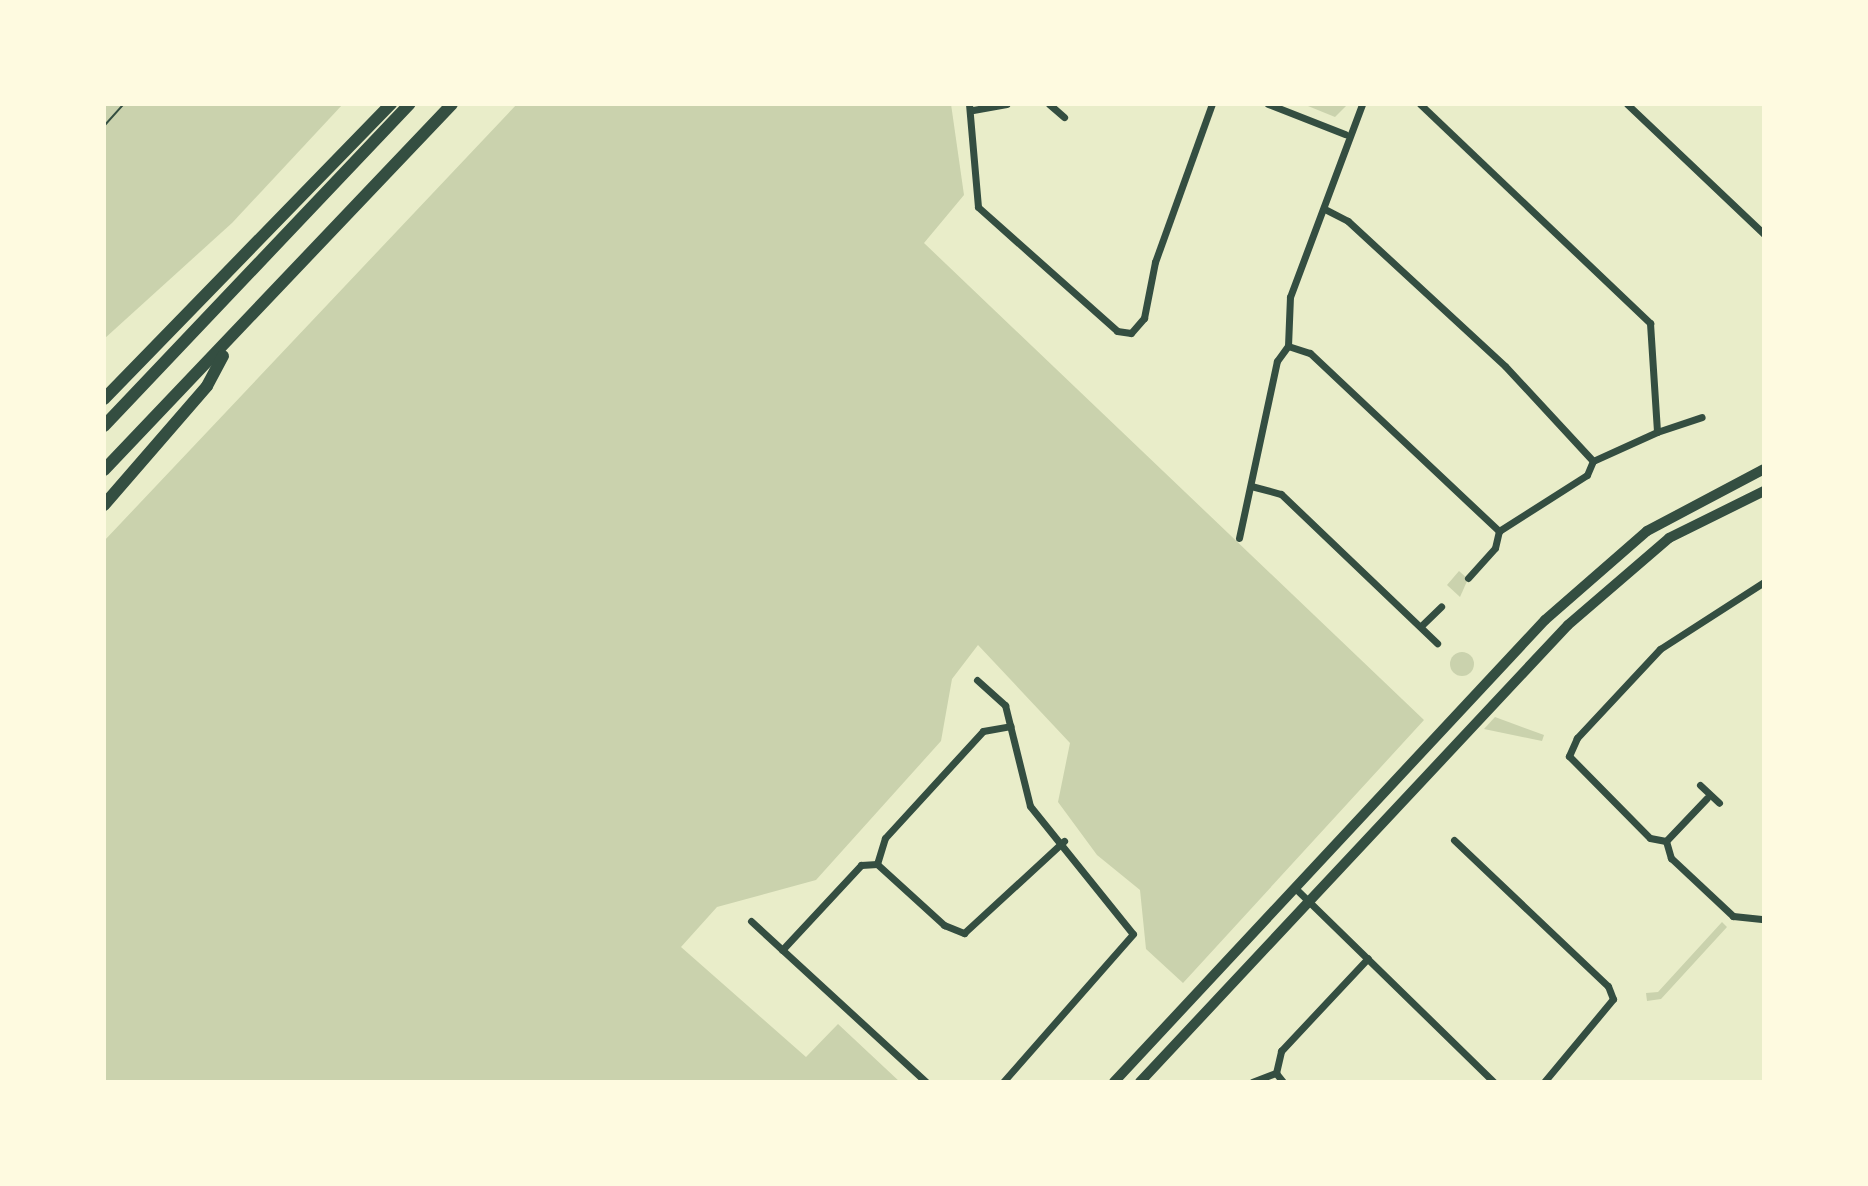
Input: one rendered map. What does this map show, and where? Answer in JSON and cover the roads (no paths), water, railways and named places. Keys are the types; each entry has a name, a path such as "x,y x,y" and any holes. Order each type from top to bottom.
{"highway":[{"path":"104,399 391,104"},
{"path":"104,426 410,104"},
{"path":"104,470 232,339 452,104"},
{"path":"104,505 207,386 232,339"}],"main road":[{"path":"1114,1082 1597,572 1673,514 1764,469"},
{"path":"1140,1082 1611,586 1669,538 1764,491"}],"street":[{"path":"1006,104 971,107 978,207 1117,331 1131,333 1144,318 1155,262 1212,104"},
{"path":"1049,104 1064,117"},
{"path":"1268,104 1345,134"},
{"path":"1239,538 1277,361 1288,346 1290,297 1324,209 1345,134 1362,104"},
{"path":"1420,104 1643,313 1650,323 1657,432"},
{"path":"1627,104 1764,234"},
{"path":"1324,209 1348,221 1505,366 1593,461"},
{"path":"1288,346 1310,353 1499,531"},
{"path":"1468,578 1495,548 1499,531 1587,475 1593,461 1657,432 1702,417"},
{"path":"1251,486 1281,494 1437,643"},
{"path":"1666,841 1650,838 1575,767 1572,745 1660,649 1764,582"},
{"path":"1421,626 1441,607"},
{"path":"977,680 995,689 1011,726 1030,806 1064,841 1081,878 1133,934 1003,1082"},
{"path":"877,864 885,838 983,731 1011,726"},
{"path":"1700,785 1707,798 1719,803"},
{"path":"1666,841 1707,798"},
{"path":"1454,840 1613,999 1544,1082"},
{"path":"782,950 861,865 877,864 944,925 964,933 1064,841"},
{"path":"1666,841 1671,858 1733,916 1764,919"},
{"path":"1295,888 1494,1082"},
{"path":"751,921 926,1082"},
{"path":"1276,1073 1281,1051 1368,958"},
{"path":"1252,1082 1276,1073"},
{"path":"1276,1073 1283,1082"}]}
